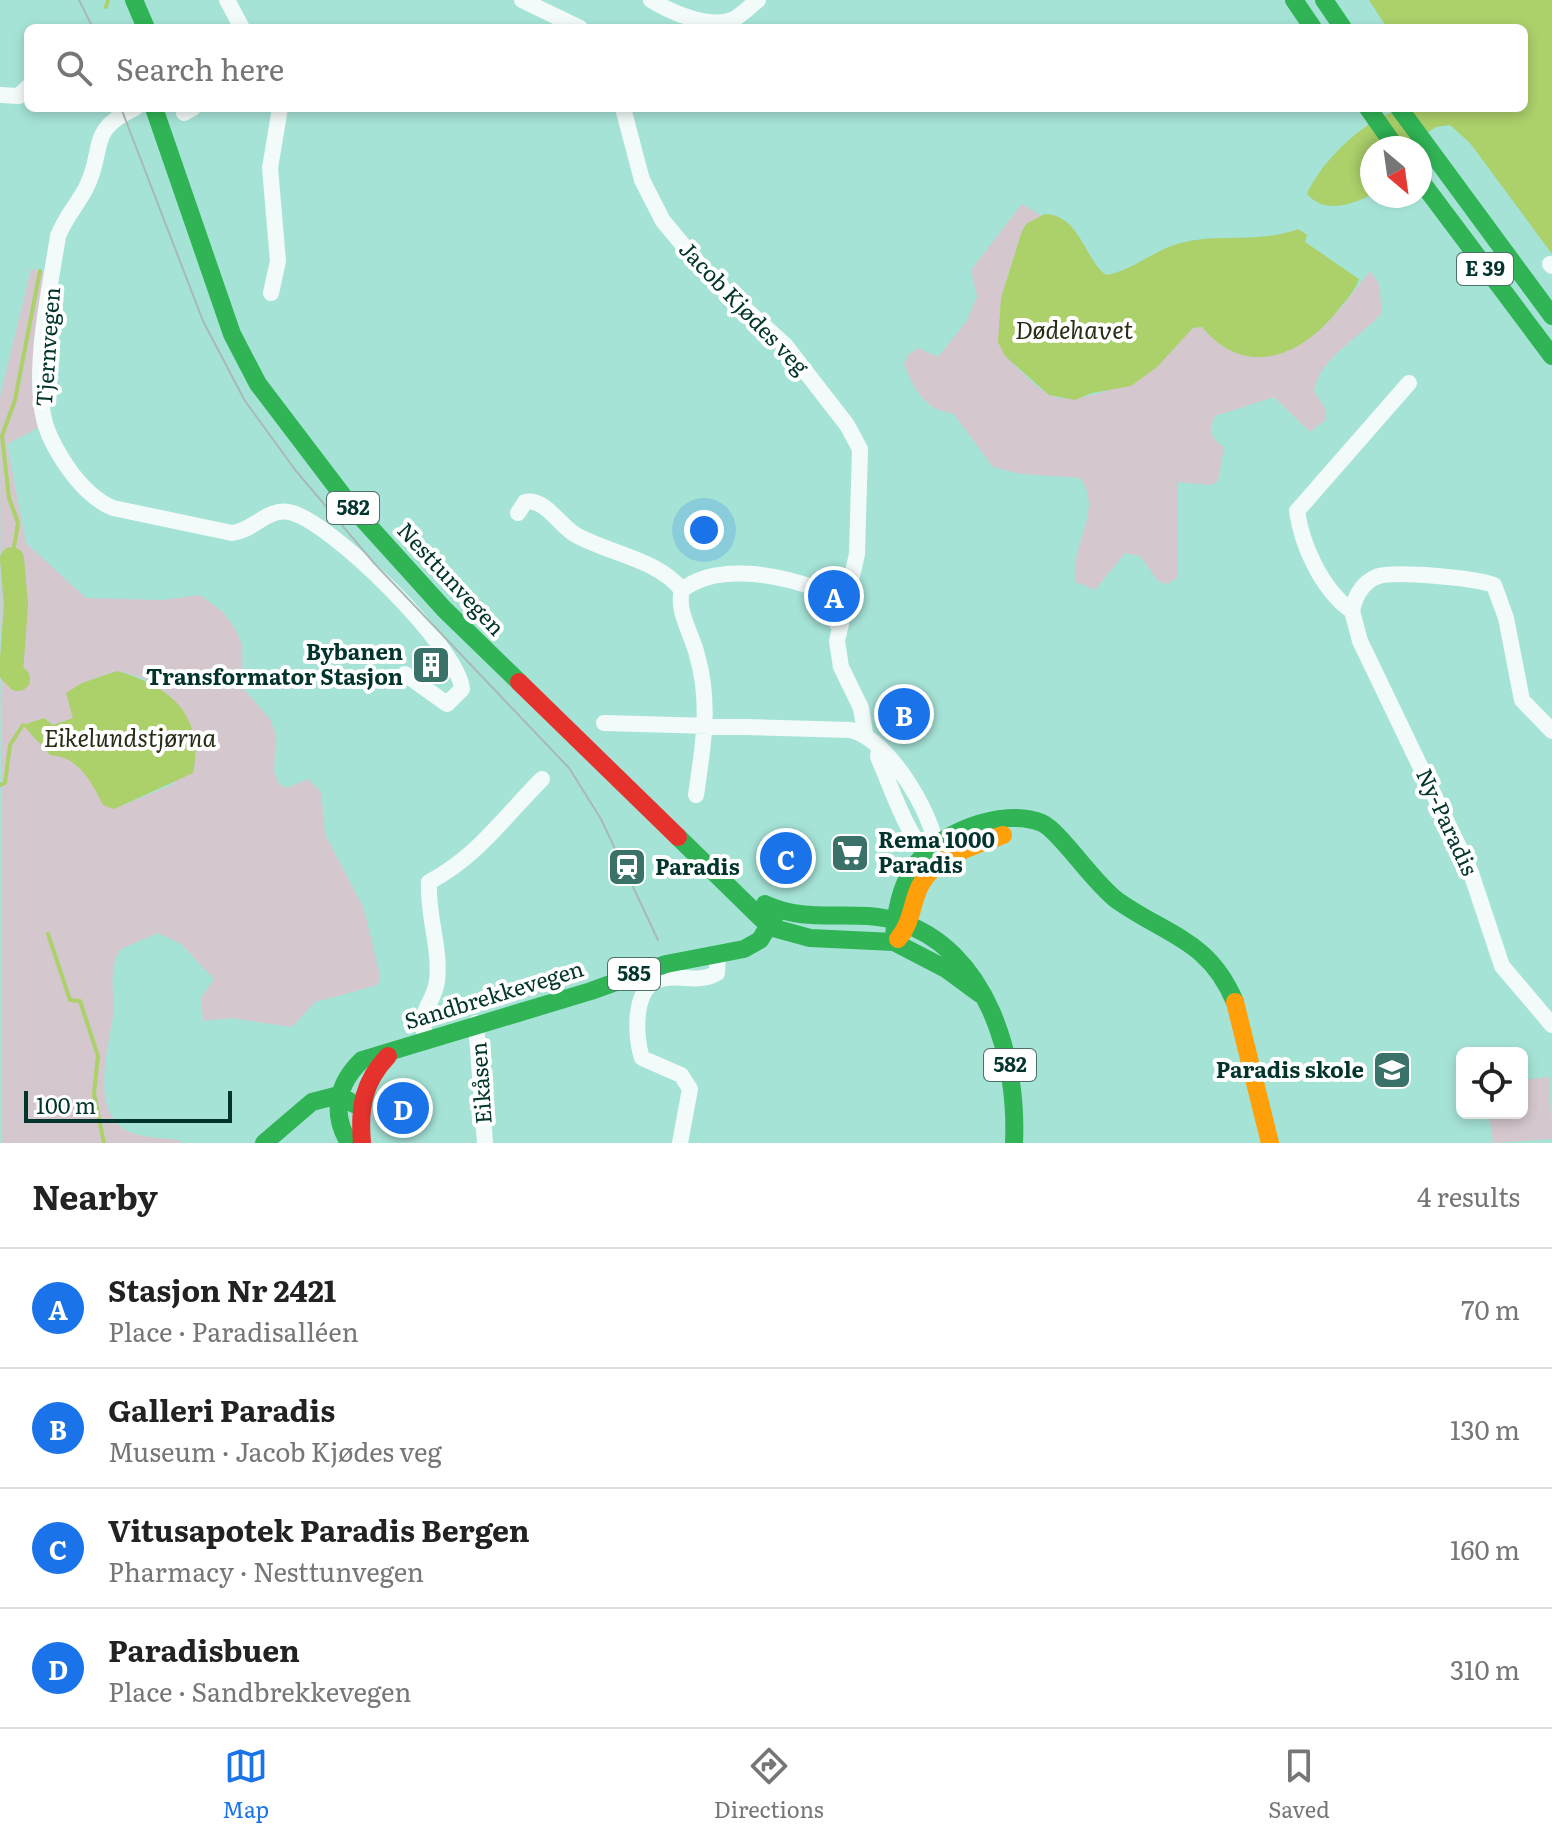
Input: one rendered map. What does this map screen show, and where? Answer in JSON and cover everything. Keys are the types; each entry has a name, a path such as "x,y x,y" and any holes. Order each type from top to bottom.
{"main road":[{"path":"133,0 134,24"},
{"path":"133,0 144,24"},
{"path":"1294,0 1310,24"},
{"path":"1324,0 1340,24"},
{"name":"Nesttunvegen","path":"155,112 201,236 217,294 243,356 270,404 308,453 470,636 709,865 773,920"},
{"name":"Nesttunvegen","path":"183,112 198,188 201,236"},
{"name":"E 39","path":"1402,112 1552,316"},
{"path":"1372,114 1388,136"},
{"name":"E 39","path":"1432,196 1552,356"},
{"path":"868,919 929,857 1010,833 1028,833 1066,848 1116,900 1192,944 1218,968 1235,1008 1270,1143"},
{"path":"894,942 907,925 929,857"},
{"path":"773,920 868,919 907,925"},
{"name":"Sandbrekkevegen","path":"339,1095 351,1070 375,1054 394,1051 476,1023 591,991 666,964 754,944 773,920"},
{"name":"582","path":"773,920 810,938 894,942 918,952 980,994"},
{"name":"582","path":"907,925 960,964 980,994 1003,1041 1012,1073 1016,1107 1014,1143"},
{"path":"362,1143 360,1107 367,1080 394,1051"},
{"path":"264,1143 312,1102 339,1095 360,1107"},
{"path":"339,1095 338,1117 349,1143"},
{"path":"291,1122 338,1117 360,1107"}],"street":[{"path":"522,0 572,24"},
{"path":"651,0 682,15 723,22 758,0"},
{"path":"228,3 240,24"},
{"path":"0,95 19,96 24,91"},
{"name":"Tjernvegen","path":"128,112 105,126 96,144 88,184 67,215 58,236 43,350 41,399 47,430 72,473 97,500 113,508 232,533 247,530 284,511 324,529 353,552 442,647 462,688 449,705 405,674"},
{"path":"271,293 278,261 270,168 279,112"},
{"name":"Jacob Kjødes veg","path":"624,112 642,180 663,221 709,276 785,345 847,425 860,449 854,580 838,625 838,655 851,692 858,732"},
{"name":"Ny-Paradis","path":"1409,383 1297,511 1319,574 1338,602 1352,611 1360,641 1470,870 1502,966 1552,1025"},
{"path":"518,513 525,502 537,503 575,535 671,576 682,590 682,610 699,659 706,722 696,795"},
{"path":"682,590 695,580 718,577 752,575 796,581 818,589 838,625"},
{"path":"1352,611 1363,586 1381,576 1461,578 1494,585 1506,618 1522,700 1552,731"},
{"path":"604,723 706,722 858,732 879,747 878,757 929,857"},
{"path":"426,1040 422,1015 437,979 429,882 451,870 483,844 542,779"},
{"path":"680,1143 690,1089 681,1075 642,1058 637,1026 639,1007 648,987 660,979 700,979 717,973 718,954"},
{"name":"Eikåsen","path":"476,1023 485,1143"}],"shaded area":[{"path":"1022,204 1042,216 1026,224 1022,231 1001,298 1005,356 1036,386 1059,398 1086,397 1131,381 1159,364 1193,328 1202,327 1220,343 1243,353 1264,355 1284,352 1317,333 1370,271 1379,284 1382,313 1332,358 1318,379 1314,391 1326,410 1325,420 1310,432 1274,397 1215,416 1212,434 1224,448 1218,481 1211,485 1178,482 1177,578 1168,584 1158,581 1140,556 1125,553 1095,590 1076,582 1077,556 1089,503 1080,478 1021,474 993,467 953,413 935,408 922,397 904,365 908,355 918,348 938,357 966,322 977,297 971,270"},
{"path":"31,269 48,273 38,428 7,444 26,543 86,598 163,600 200,595 223,612 242,645 243,688 270,719 276,735 274,771 279,784 287,788 308,779 321,792 325,834 364,909 380,976 378,985 315,1002 292,1027 231,1018 203,1021 201,998 214,979 181,944 158,933 121,949 113,973 113,1016 104,1082 106,1099 111,1114 120,1126 135,1134 179,1140 179,1143 2,1143 0,397","holes":["117,671 143,678 171,697 174,784 114,809 87,774 24,725 44,718 53,725 74,718 82,683"]},
{"path":"1549,1077 1552,1139 1493,1143 1490,1119 1528,1119 1528,1079"}],"water":[{"path":"1369,0 1552,0 1552,254 1470,143 1450,125 1436,127 1422,136 1360,136 1360,200 1329,206 1307,194 1324,167 1348,140 1392,112 1528,112 1528,24 1384,24"},
{"name":"Dødehavet","path":"1045,214 1057,216 1074,230 1098,268 1106,275 1181,243 1268,236 1298,229 1307,235 1305,242 1359,279 1324,326 1291,350 1273,356 1255,357 1237,353 1219,343 1202,327 1193,328 1157,367 1131,386 1092,393 1075,400 1049,395 1005,356 998,342 1001,298 1022,231 1026,224"},
{"name":"Eikelundstjørna","path":"117,671 153,685 179,706 194,735 195,753 193,773 114,809 103,805 77,766 69,760 50,755 23,725 44,718 53,725 73,718 66,693 82,683"}],"waterway":[{"path":"106,7 108,0"},
{"path":"12,559 18,523 9,498 2,436 15,400 40,271"},
{"path":"12,559 16,605 11,672 18,679"},
{"path":"0,785 5,783 10,745 23,725"},
{"path":"48,934 70,1000 80,1001 98,1056 94,1094 104,1143"}],"tram line":[{"path":"79,0 91,24"},
{"path":"123,112 203,321 245,401 296,471 374,563 569,768 601,819 658,940"}],"traffic: fast":[{"path":"134,0 144,24"},
{"path":"1294,0 1310,24"},
{"path":"1324,0 1340,24"},
{"path":"155,112 232,334 258,384 350,505 444,609 519,682"},
{"path":"1371,112 1388,136"},
{"path":"1402,112 1552,316"},
{"path":"1432,196 1552,356"},
{"path":"894,940 901,895 912,870 922,857 936,845 970,827 1008,818 1026,819 1049,828 1118,901 1200,952 1225,981 1235,1002"},
{"path":"678,837 770,927 810,938 894,942 946,969 980,994"},
{"path":"765,904 798,914 880,917 897,921 928,935 954,956 975,981 1003,1043 1014,1110 1014,1143"},
{"path":"349,1143 340,1121 339,1099 347,1079 362,1060 591,991 666,964 744,949 760,940 777,912"},
{"path":"264,1143 312,1102 339,1095 354,1104"}],"traffic: slow":[{"path":"898,939 908,923 917,893 931,870 965,849 1003,835"},
{"path":"1235,1002 1270,1143"}],"traffic: jam":[{"path":"519,682 678,837"},
{"path":"362,1143 364,1096 373,1076 388,1056"}],"place":[{"name":"Stasjon Nr 2421","path":"834,596"},
{"name":"Bybanen Transformator Stasjon","path":"431,665"},
{"name":"Galleri Paradis","path":"904,714"},
{"name":"Rema 1000 Paradis","path":"850,853"},
{"name":"Vitusapotek Paradis Bergen","path":"786,858"},
{"name":"Paradis","path":"627,867"},
{"name":"Paradis skole","path":"1392,1070"},
{"name":"Paradisbuen","path":"403,1108"}]}
